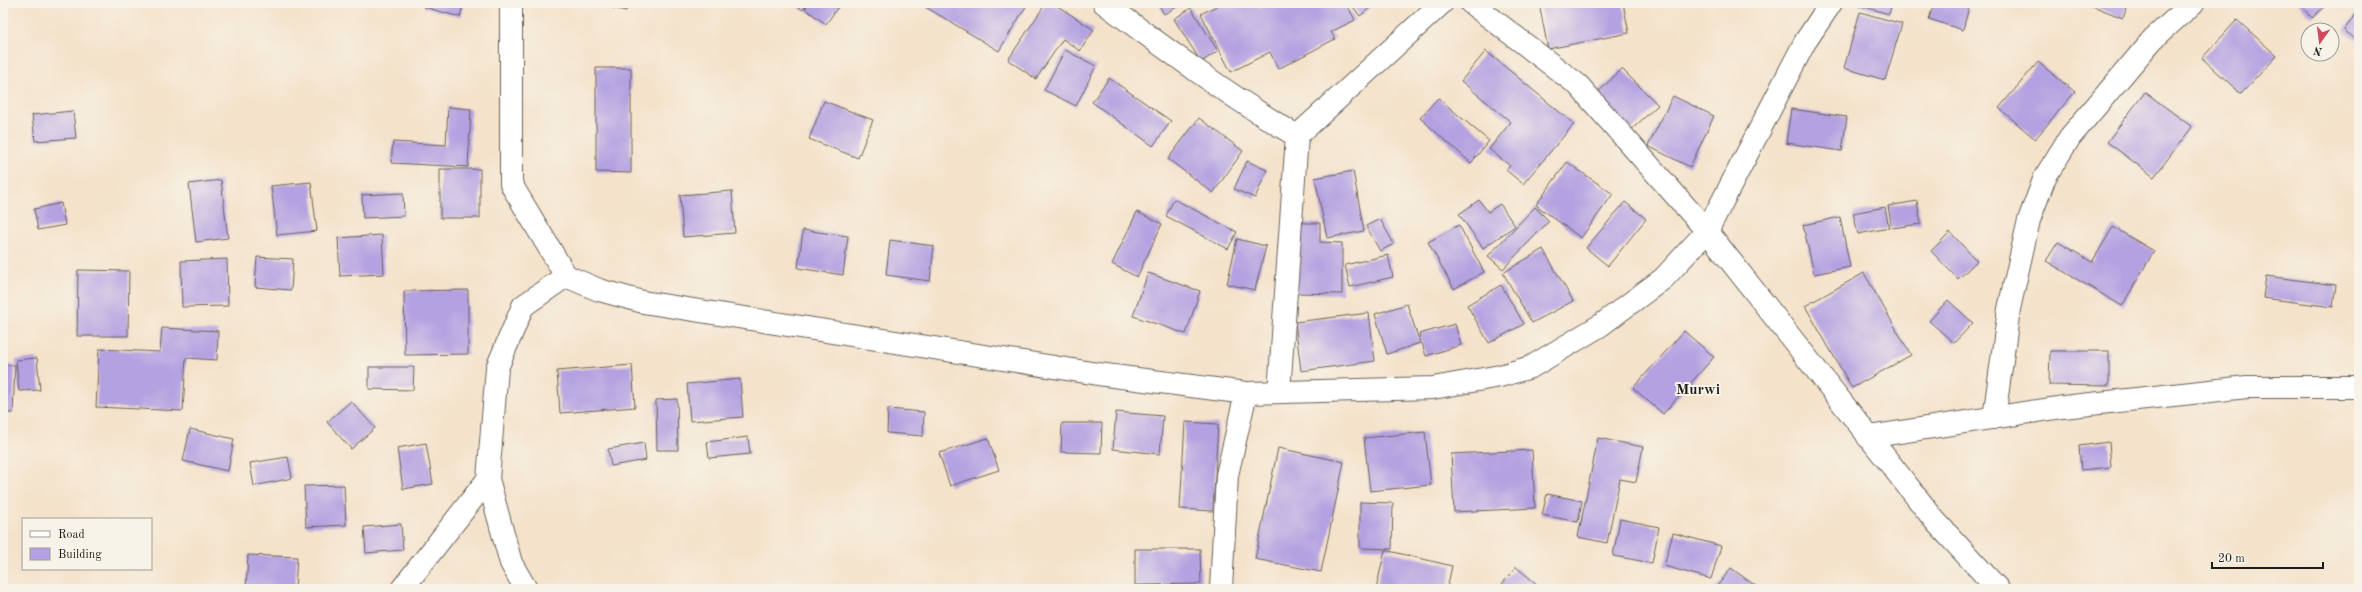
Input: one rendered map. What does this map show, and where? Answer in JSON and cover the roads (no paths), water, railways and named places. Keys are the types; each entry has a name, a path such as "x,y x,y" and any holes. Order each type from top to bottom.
{"street":[{"path":"511,3 511,184 566,276 606,292 642,302 1098,374 1246,393 1433,388 1500,376 1531,367 1601,325 1664,278 1707,231 1805,42 1831,3"},
{"path":"1104,3 1190,68 1248,107 1297,136"},
{"path":"1279,392 1297,136 1442,3"},
{"path":"1471,3 1578,85 1707,231 1936,522 1998,589"},
{"path":"1994,418 2009,309 2029,220 2045,177 2070,137 2153,39 2193,3"},
{"path":"526,589 511,563 488,479 497,368 523,306 566,276"},
{"path":"1868,437 2063,407 2247,387 2359,387"},
{"path":"1221,589 1227,475 1246,393"},
{"path":"402,589 488,479"}],"district":[{"name":"Murwi","path":"1698,389"}]}
